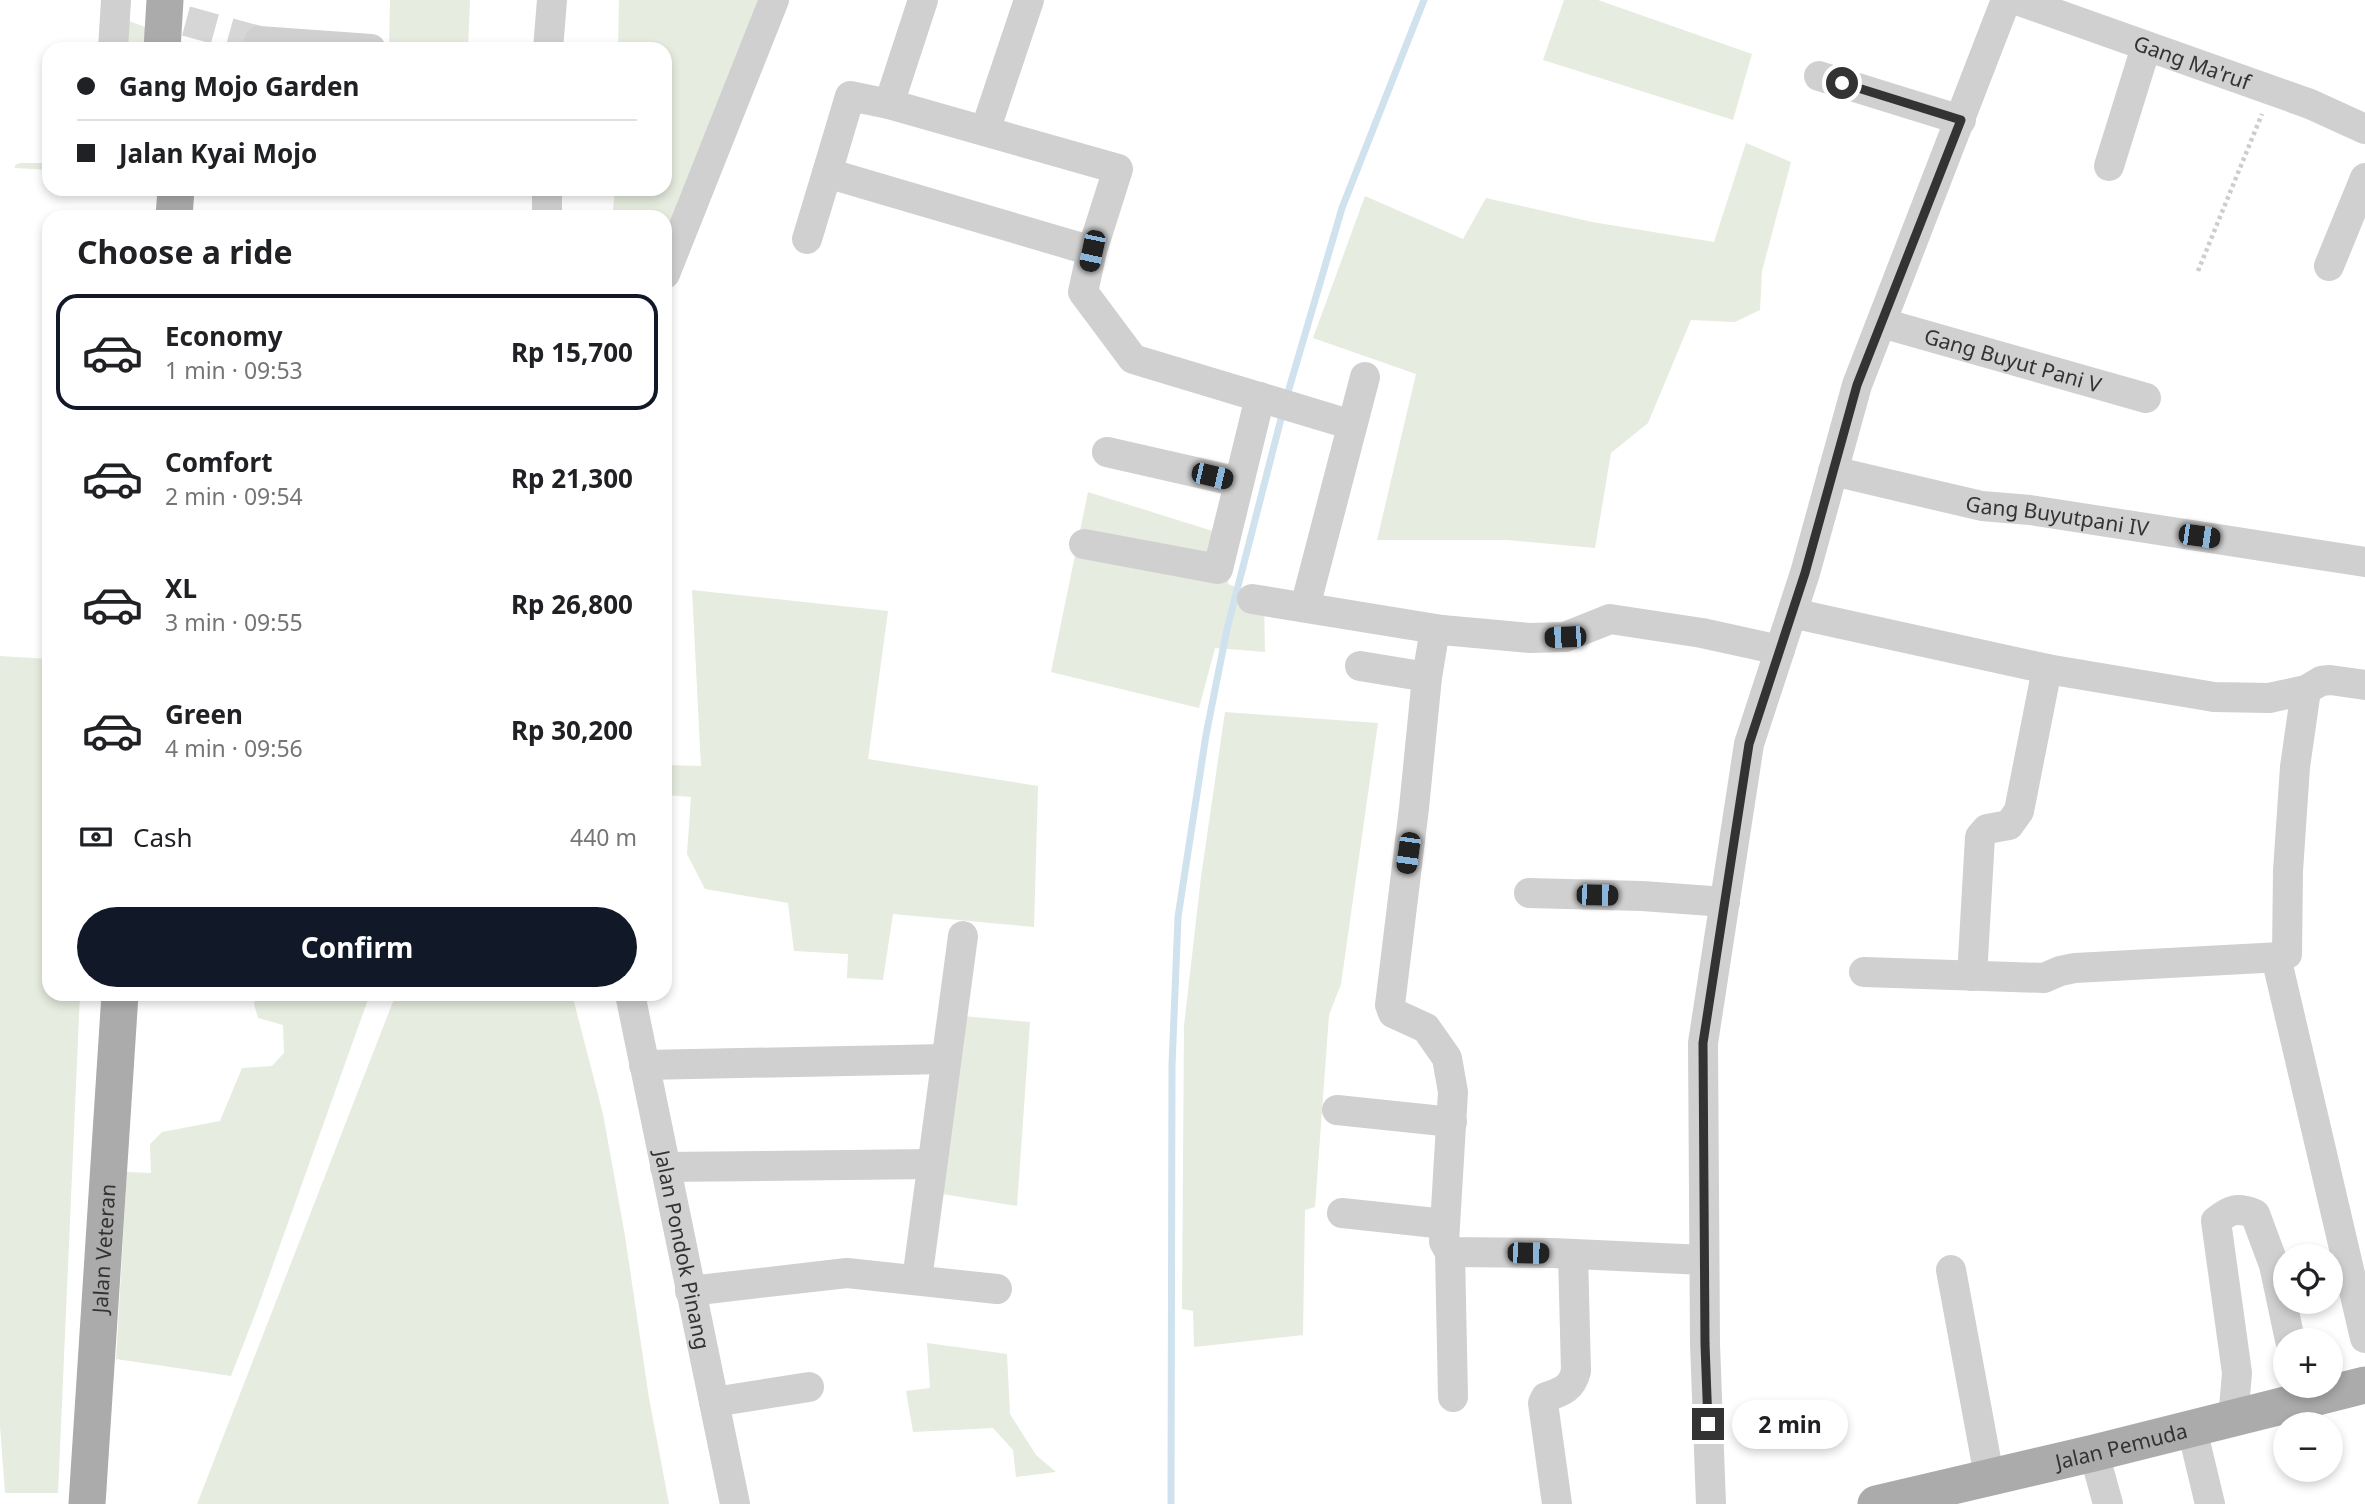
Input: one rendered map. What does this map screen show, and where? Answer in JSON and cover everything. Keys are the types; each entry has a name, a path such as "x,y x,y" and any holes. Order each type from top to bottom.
{"main road":[{"path":"162,42 165,0"},
{"path":"185,42 188,0"},
{"name":"Jalan Veteran","path":"68,1504 70,1430 98,1001"},
{"name":"Jalan Veteran","path":"87,1504 120,1001"},
{"name":"Jalan Pemuda","path":"2343,1388 2365,1385"},
{"name":"Jalan Pemuda","path":"1876,1504 2233,1419 2292,1398"}],"street":[{"path":"113,42 116,0"},
{"path":"549,42 552,0"},
{"path":"672,256 774,0"},
{"path":"889,104 923,0"},
{"path":"985,131 1029,0"},
{"path":"1711,1504 1705,1344 1703,1043 1749,744 1792,613 1857,385 2006,0"},
{"name":"Gang Ma'ruf","path":"2017,0 2310,104 2365,129"},
{"path":"259,41 273,42"},
{"path":"2109,166 2146,47"},
{"path":"1819,76 1961,120"},
{"path":"807,239 850,96 889,104 1118,169 1092,251 1083,292 1133,359 1352,425"},
{"path":"827,173 1092,251"},
{"path":"2329,266 2365,178"},
{"name":"Gang Buyut Pani V","path":"1882,323 2146,398"},
{"path":"1304,607 1365,377"},
{"path":"1084,544 1219,569 1239,482 1277,402"},
{"path":"1107,452 1239,482"},
{"name":"Gang Buyutpani IV","path":"1833,471 1982,506 2030,510 2365,562"},
{"path":"1252,599 1441,630 1530,638 1565,637 1611,619 1702,633 1780,650"},
{"path":"1792,613 2047,668 2214,697 2269,698 2306,690 2321,681 2365,685"},
{"path":"1441,630 1434,635 1427,677 1390,1005 1393,1013 1426,1028 1447,1058 1453,1092 1448,1238 1452,1397"},
{"path":"1360,666 1427,677"},
{"path":"1972,976 1980,837 1987,829 2009,825 2019,811 2047,668"},
{"path":"1864,972 2045,978 2074,968 2276,957 2287,954 2288,871 2295,767 2306,690"},
{"path":"1529,893 1642,896 1725,902"},
{"path":"917,1280 963,936"},
{"path":"2276,957 2365,1338"},
{"name":"Jalan Pondok Pinang","path":"631,1001 735,1504"},
{"path":"644,1065 946,1059"},
{"path":"1337,1110 1452,1122"},
{"path":"665,1167 932,1164"},
{"path":"2233,1419 2237,1373 2216,1221 2227,1211 2242,1208 2255,1214 2274,1265 2287,1328"},
{"path":"1342,1213 1448,1238 1573,1254 1704,1260"},
{"path":"1557,1504 1543,1404 1546,1397 1569,1387 1576,1371 1573,1254"},
{"path":"1951,1270 1989,1476"},
{"path":"690,1291 847,1273 997,1289"},
{"path":"714,1402 809,1387"},
{"path":"2192,1429 2210,1504"},
{"path":"2094,1453 2108,1504"}],"path":[{"path":"2197,271 2272,90"}],"shaded area":[{"path":"390,0 470,0 468,42 389,42"},
{"path":"619,0 760,0 672,220 672,210 613,210 614,196 672,196 672,42 618,42"},
{"path":"1564,0 1598,0 1752,54 1733,120 1543,60"},
{"path":"129,21 145,27 145,42 124,42"},
{"path":"1746,143 1791,162 1762,271 1760,310 1735,322 1691,320 1648,423 1611,453 1595,548 1507,540 1377,540 1416,374 1313,338 1365,196 1463,239 1486,198 1592,222 1714,242"},
{"path":"42,163 42,170 15,168 15,165"},
{"path":"1088,492 1235,538 1228,584 1264,599 1265,652 1215,648 1199,708 1051,672"},
{"path":"692,590 888,611 868,759 1038,786 1034,927 893,914 883,980 847,978 848,954 794,951 788,903 705,889 687,854 691,797 672,796 672,765 701,766"},
{"path":"0,656 42,659 42,1001 80,1001 58,1493 5,1493 0,1426"},
{"path":"1225,712 1378,723 1341,984 1329,1015 1315,1207 1305,1210 1303,1335 1194,1347 1193,1311 1182,1309 1184,1026 1201,877"},
{"path":"255,1001 367,1001 231,1376 116,1359 127,1172 151,1173 150,1144 162,1132 220,1121 242,1068 272,1066 284,1053 283,1025 258,1018"},
{"path":"393,1001 574,1001 603,1114 669,1504 197,1504"},
{"path":"963,1016 1030,1022 1017,1206 942,1194"},
{"path":"927,1343 1007,1354 1010,1414 1036,1455 1056,1472 1016,1477 1013,1450 993,1428 913,1432 906,1391 930,1388"}],"waterway":[{"path":"1286,399 1342,208 1424,0"},
{"path":"1171,1504 1172,1066 1178,917 1206,735 1227,629 1283,411"}],"tunnel":[{"path":"186,21 260,42"}],"route":[{"path":"1708,1424 1703,1043 1749,744 1805,573 1857,385 1961,120 1842,83"}]}
